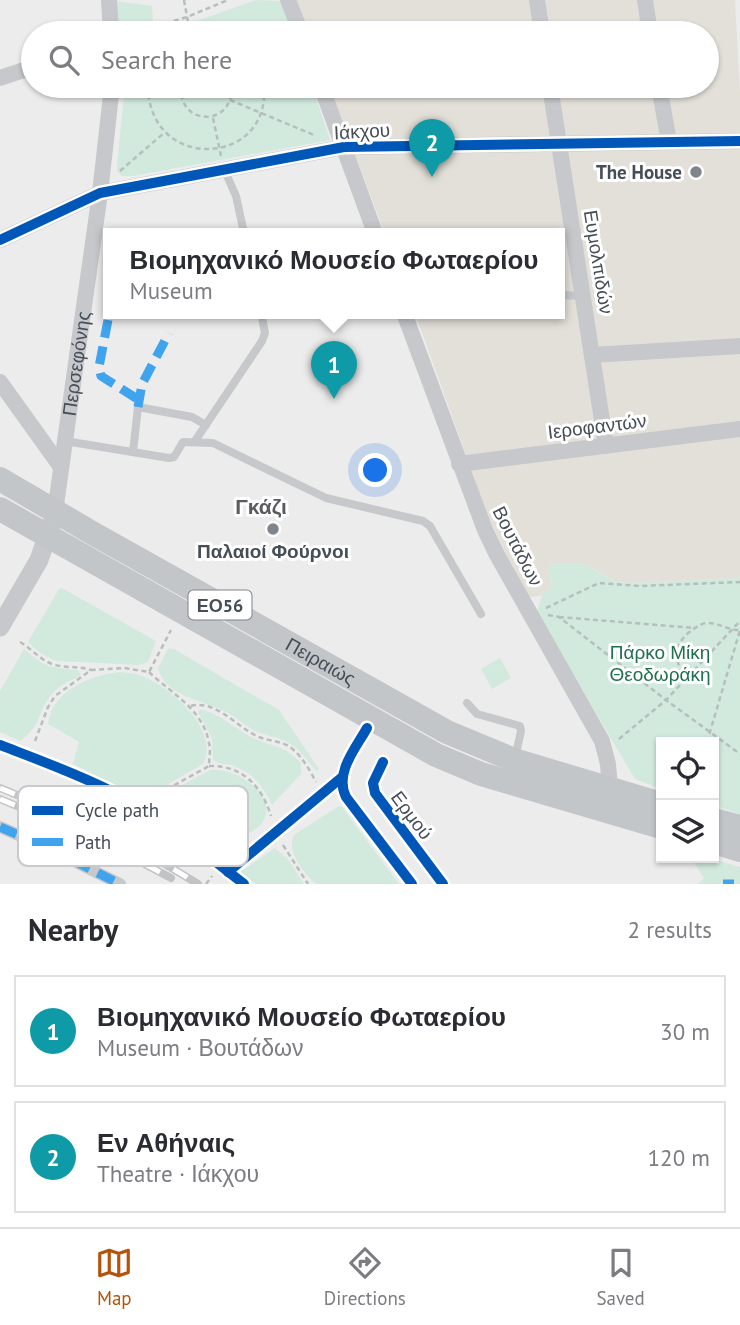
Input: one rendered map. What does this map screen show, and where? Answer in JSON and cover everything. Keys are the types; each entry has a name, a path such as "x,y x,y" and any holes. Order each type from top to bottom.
{"main road":[{"name":"Πειραιώς","path":"0,479 447,732 514,760 656,802"},
{"name":"Πειραιώς","path":"0,509 436,755 481,774 656,826"},
{"path":"719,821 740,827"},
{"path":"719,844 740,850"}],"street":[{"path":"109,0 110,21"},
{"path":"288,0 296,21"},
{"path":"537,0 540,21"},
{"path":"645,0 648,21"},
{"path":"0,78 21,71"},
{"name":"Περσεφόνης","path":"0,627 39,560 55,512 111,98"},
{"path":"326,98 373,228"},
{"name":"Ευμολπιδών","path":"552,98 606,446"},
{"path":"661,98 669,142"},
{"name":"Ιάκχου","path":"0,240 100,192 344,147 740,141"},
{"name":"Βουτάδων","path":"406,319 491,543 534,614 605,748 610,788"},
{"path":"592,355 740,346"},
{"path":"0,382 61,467"},
{"name":"Ιεροφαντών","path":"460,464 740,429"},
{"path":"248,856 341,778 372,720"},
{"path":"0,745 99,786"},
{"name":"Ερμού","path":"383,762 373,788 443,884"},
{"path":"341,778 346,797 412,884"},
{"path":"0,827 18,835"},
{"name":"Ερμού","path":"391,856 411,842"},
{"path":"84,866 120,884"},
{"path":"221,866 244,884"},
{"path":"229,872 236,866"}],"lane":[{"path":"224,169 236,196 243,228"},
{"path":"565,295 583,296"},
{"path":"195,441 262,341 265,333 262,319"},
{"path":"133,452 138,407 192,417 206,425"},
{"path":"65,441 172,458 183,442 213,443 326,498 425,522 430,526 481,614"},
{"path":"467,704 477,714 520,726 514,760"}],"path":[{"path":"184,0 188,21"},
{"path":"174,21 228,0"},
{"path":"150,98 151,110 165,132 188,147 203,150 219,149 237,141 248,132 260,113 264,98"},
{"path":"182,98 187,109 198,116 213,116 225,109 230,100 314,135"},
{"path":"213,116 224,169"},
{"path":"100,192 106,183 165,132"},
{"path":"534,614 599,583 640,586 740,582"},
{"path":"149,672 180,611"},
{"path":"534,614 695,628"},
{"path":"559,617 666,701 740,754"},
{"path":"605,748 666,701 740,621"},
{"path":"686,681 676,656 685,635 703,623 740,630 708,737"},
{"path":"20,642 39,657 54,664 90,670 124,668 149,672 190,706 202,723 209,741 209,766"},
{"path":"29,756 48,706 64,689 85,677 90,670"},
{"path":"190,706 212,709 248,732 286,744 306,765 322,794"},
{"path":"172,786 209,766 232,769 253,782 268,804 276,832 308,884"},
{"path":"206,884 212,876"}],"shaded area":[{"path":"295,0 735,0 740,94 740,578 629,583 615,581 592,568 550,563 551,588 542,595 527,598 489,519 417,319 565,319 565,228 383,228 333,98 719,98 719,21 303,21"}],"green space":[{"path":"256,0 280,1 288,21 197,21"},
{"path":"115,1 152,6 153,20 117,21"},
{"path":"124,98 316,98 330,140 133,176 122,176 117,172"},
{"name":"Πάρκο Μίκη Θεοδωράκη","path":"549,563 584,564 615,581 629,583 740,578 740,814 719,807 719,737 656,737 656,787 635,779 537,613 542,595 551,588"},
{"path":"62,588 156,641 148,662 139,665 56,661 40,653 28,642"},
{"path":"168,648 279,710 319,769 316,771 301,753 287,742 256,731 228,713 188,697 170,686 158,669"},
{"path":"24,649 44,664 78,670 81,675 55,691 47,700 33,729 20,741 0,732 0,691"},
{"path":"500,658 511,678 492,689 481,669"},
{"path":"120,672 142,676 166,690 190,711 205,737 207,751 203,764 165,786 116,786 73,764 79,742 48,724 51,712 57,702 74,687"},
{"path":"201,709 254,738 281,748 301,763 301,774 272,805 265,792 247,773 213,760 212,738 198,712"},
{"path":"210,770 231,773 252,784 260,793 265,802 266,813 262,823 248,833 248,786 180,786"},
{"path":"339,806 399,884 316,884 301,868 292,848 294,835"},
{"path":"275,848 288,859 304,884 256,884 240,872"},
{"path":"719,861 740,867 740,884 698,884 704,878 694,863"}],"railway":[{"path":"0,788 18,796"},
{"path":"0,799 18,807"},
{"path":"148,866 171,878"},
{"path":"168,866 198,884"}],"marked path":[{"path":"108,320 99,367 101,376 139,400"},
{"path":"138,407 142,384 169,333"},
{"path":"0,827 18,835"},
{"path":"84,866 120,884"},
{"path":"723,884 734,884"}],"cycle path":[{"path":"0,240 100,193 344,147 740,141"},
{"path":"367,728 344,770 343,788 346,797 412,884"},
{"path":"0,745 100,786"},
{"path":"383,762 373,783 375,793 443,884"},
{"path":"248,855 341,778"},
{"path":"221,866 244,884"},
{"path":"228,872 235,866"}],"place":[{"name":"The House","path":"696,172"},
{"name":"Εν Αθήναις","path":"432,177"},
{"name":"Βιομηχανικό Μουσείο Φωταερίου","path":"334,399"},
{"name":"Παλαιοί Φούρνοι","path":"273,529"}],"district":[{"name":"Γκάζι","path":"261,506"}]}
